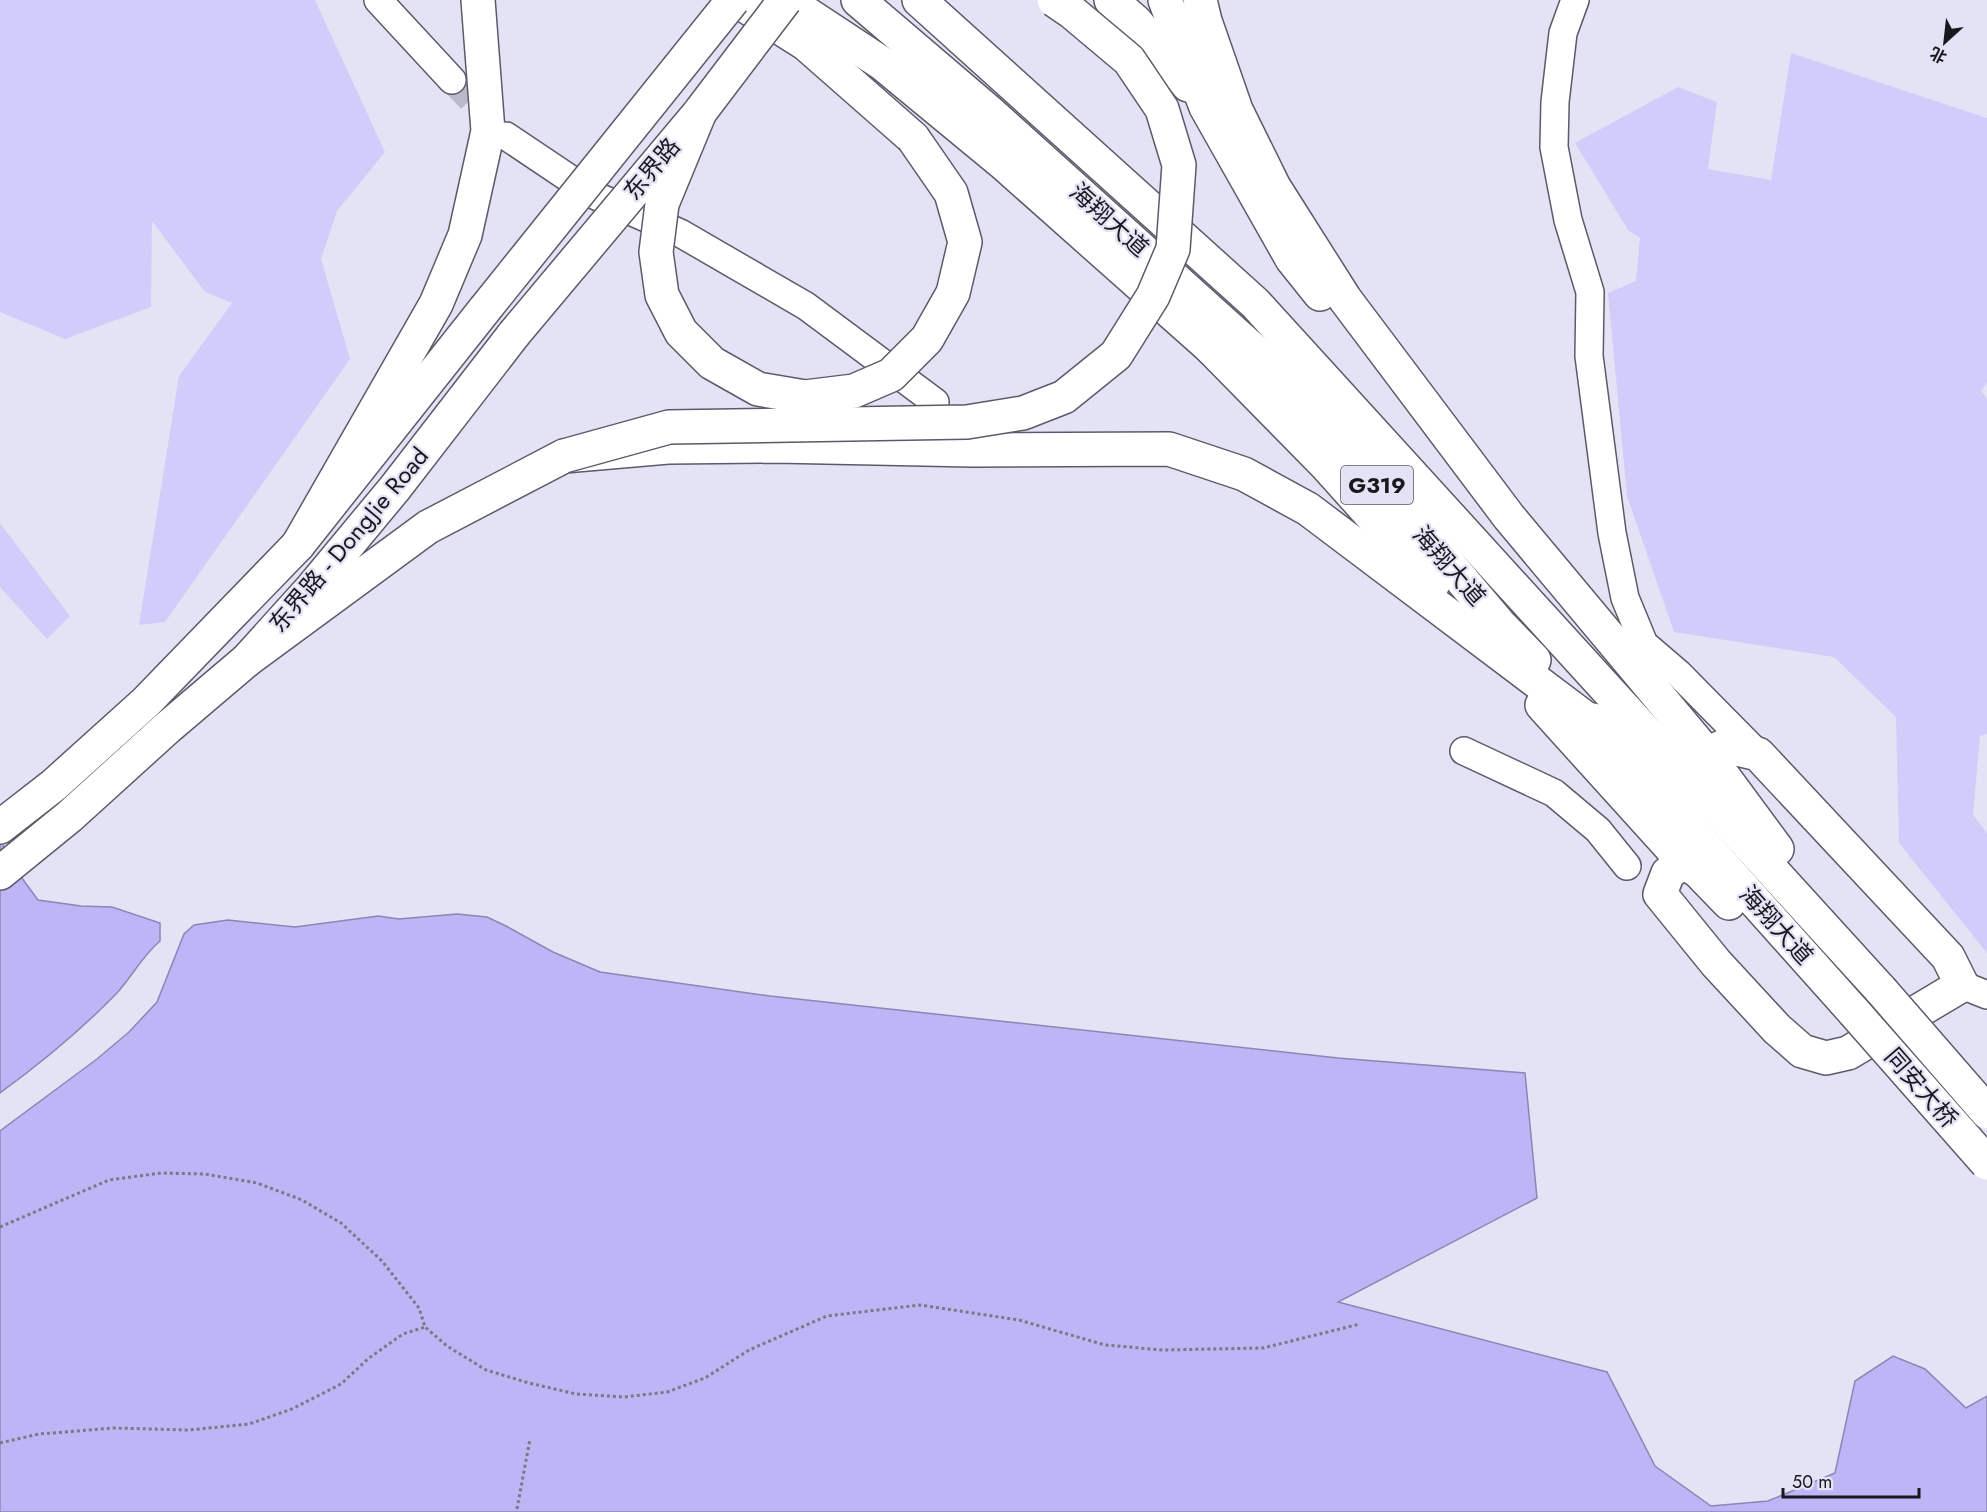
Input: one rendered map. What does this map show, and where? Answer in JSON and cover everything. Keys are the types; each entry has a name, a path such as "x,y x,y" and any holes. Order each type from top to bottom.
{"main road":[{"path":"297,545 436,304 465,235 488,130 478,0"},
{"path":"700,112 662,204 656,252 662,295 681,332 712,363 758,389 805,397 854,391 891,375 927,339 953,293 964,242 951,193 913,138 806,44 734,0"},
{"name":"东界路","path":"485,309 734,0"},
{"path":"786,0 883,64 1003,163 1435,548"},
{"name":"东界路","path":"514,334 700,112 786,0"},
{"name":"海翔大道","path":"858,0 988,111 1259,355 1435,548 1500,625 1609,736 1854,1012"},
{"name":"海翔大道","path":"919,0 1255,303 1881,990"},
{"path":"247,660 428,527 564,456 669,428 967,422 1023,413 1064,397 1116,355 1153,296 1173,249 1179,165 1162,109 1129,60 1054,0"},
{"path":"1111,0 1136,22 1206,107"},
{"path":"1166,0 1206,107 1292,259 1385,376 1509,517 1707,754 1881,990"},
{"path":"1200,0 1236,110 1274,187 1345,300 1509,517"},
{"name":"东界路 - DongJie Road","path":"0,827 54,785 147,702 297,545 485,309"},
{"name":"东界路 - DongJie Road","path":"0,873 70,816 167,728 247,660 312,588 395,488 514,334"},
{"path":"1211,348 1326,465 1684,862 1698,871 1740,914 1854,1012"},
{"path":"564,456 678,447 1169,449 1244,474 1308,509 1609,736"},
{"path":"1643,816 1647,858 1660,894 1716,963 1777,1029 1802,1051 1826,1058 1848,1053 1975,990 1948,957 1758,754 1724,746 1707,754"},
{"path":"1660,894 1668,873 1684,862"},
{"name":"同安大桥","path":"1881,990 1987,1112"},
{"name":"同安大桥","path":"1854,1012 1987,1163"}],"street":[{"path":"378,0 452,80"},
{"path":"1575,0 1563,33 1555,102 1554,147 1568,220 1590,292 1589,356 1612,533 1625,598 1644,644 1679,674 1758,754"},
{"path":"506,136 594,195 680,233 806,306 935,402"},
{"path":"1464,751 1554,793 1598,830 1627,866"}],"path":[{"path":"0,1227 110,1180 161,1173 205,1174 257,1183 302,1200 341,1223 382,1261 419,1308 425,1326 447,1346 486,1370 576,1394 624,1397 667,1392 705,1378 749,1350 826,1316 920,1305 1019,1320 1105,1345 1163,1350 1263,1348 1360,1324"},
{"path":"0,1443 39,1434 103,1429 189,1430 249,1424 292,1409 342,1384 369,1358 403,1334 425,1326"},
{"path":"518,1509 530,1439"}],"shaded area":[{"path":"0,0 315,0 385,152 337,211 321,259 350,359 165,622 139,625 179,376 232,303 205,292 152,221 151,307 65,339 0,312"},
{"path":"1791,53 1987,118 1987,383 1981,391 1987,399 1987,734 1980,736 1973,815 1987,833 1987,953 1899,843 1896,717 1834,657 1674,632 1627,496 1608,293 1636,281 1640,238 1628,230 1575,143 1678,87 1717,102 1708,169 1771,180"},
{"path":"0,523 70,616 47,639 0,587"},
{"path":"0,837 8,859 38,900 81,906 112,907 160,923 160,941 103,1007 60,1046 0,1093"},
{"path":"457,914 487,917 553,952 600,972 770,996 1338,1058 1525,1073 1537,1198 1338,1302 1607,1372 1655,1466 1711,1506 1768,1501 1835,1473 1855,1381 1893,1356 1925,1369 1966,1408 1987,1396 1987,1512 0,1512 0,1131 97,1059 129,1032 157,1002 184,934 194,925 228,920 295,927 378,916 399,919"}],"tunnel":[{"path":"452,80 495,124"}]}
